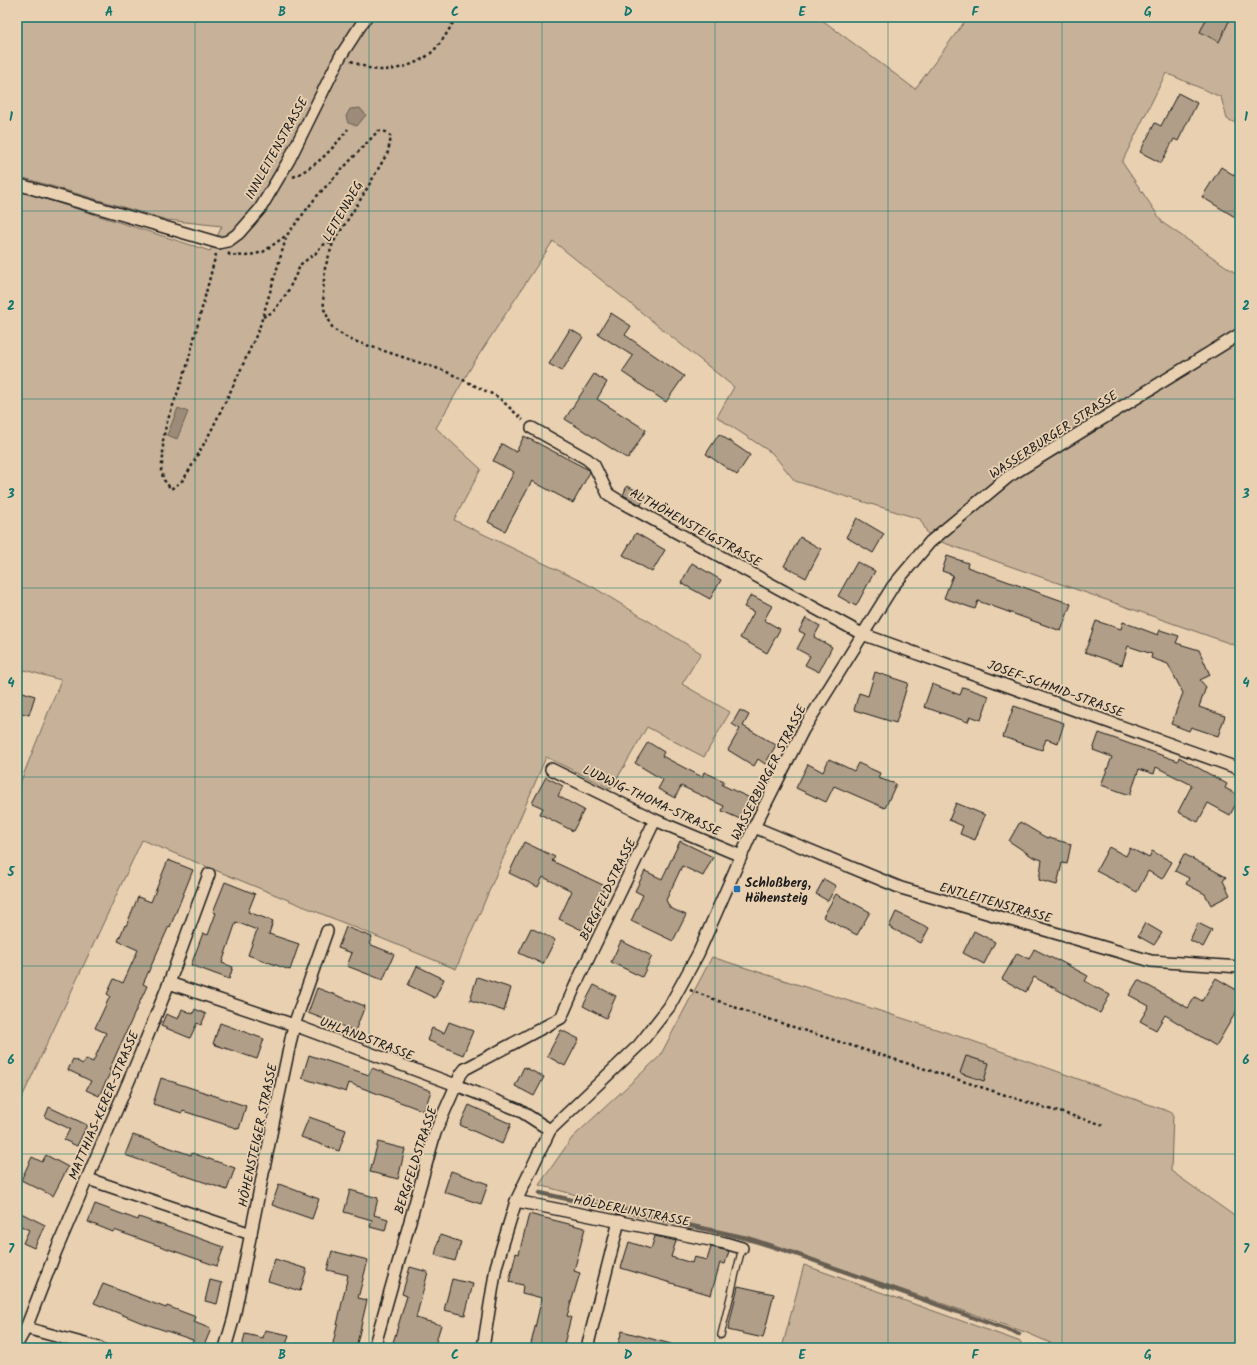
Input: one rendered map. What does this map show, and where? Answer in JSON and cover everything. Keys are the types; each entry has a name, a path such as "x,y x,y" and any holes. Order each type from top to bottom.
{"street":[{"name":"INNLEITENSTRASSE","path":"219,243 228,240 239,233 260,209 289,160 340,57 366,17"},
{"path":"17,184 219,243"},
{"name":"WASSERBURGER STRASSE","path":"483,1348 496,1267 516,1201 550,1130 639,1046 669,1007 698,954 754,827 803,730 892,586 930,542 1008,477 1240,334"},
{"name":"ALTHÖHENSTEIGSTRASSE","path":"532,428 594,464 608,494 862,634"},
{"name":"JOSEF-SCHMID-STRASSE","path":"862,634 1240,769"},
{"name":"LUDWIG-THOMA-STRASSE","path":"551,769 655,820 741,856"},
{"name":"BERGFELDSTRASSE","path":"374,1348 435,1133 456,1085 465,1069 561,1018 655,820"},
{"name":"ENTLEITENSTRASSE","path":"754,827 901,888 1151,961 1240,967"},
{"name":"MATTHIAS-KERER-STRASSE","path":"17,1344 26,1328 56,1251 88,1179 169,983 208,874"},
{"name":"HÖHENSTEIGER STRASSE","path":"225,1348 234,1317 294,1025 327,931"},
{"name":"UHLANDSTRASSE","path":"169,983 294,1025 456,1085 519,1110 550,1130"},
{"path":"88,1179 251,1234"},
{"name":"HÖLDERLINSTRASSE","path":"516,1201 725,1243 742,1248"},
{"path":"587,1348 619,1221"},
{"path":"26,1328 100,1348"}],"lane":[{"path":"721,1334 742,1248"}],"path":[{"path":"340,57 372,69 390,70 412,64 430,53 447,34 456,17"},
{"path":"293,177 306,171 332,150 348,129"},
{"name":"LEITENWEG","path":"219,243 230,255 246,256 263,252 287,235 317,196 378,131 386,132 391,137 388,152 333,243 325,268 323,292 324,309 333,329 351,340 445,371 498,397 532,428"},
{"path":"219,243 186,366 166,425 163,441 161,471 164,480 171,489 183,480 211,431 237,378 259,329 287,235"},
{"path":"262,317 274,312 287,293 301,264 315,254 322,245 333,243"},
{"path":"680,986 750,1013 1042,1107 1104,1125"}],"shaded area":[{"path":"17,17 818,17 915,89 968,17 1240,17 1240,125 1227,119 1221,97 1166,73 1122,162 1163,223 1240,276 1240,647 930,538 920,519 795,481 772,453 717,417 734,387 553,241 473,364 436,428 481,469 454,520 593,587 701,653 682,684 730,712 704,757 647,727 611,789 546,757 456,969 142,840 17,1108 17,791 61,680 17,668 17,190 210,251 222,226 167,220 17,176"},
{"path":"360,108 366,115 357,126 348,123 346,116 350,109"},
{"path":"178,408 188,412 177,439 167,435"},
{"path":"712,957 967,1039 1173,1113 1171,1171 1240,1220 1240,1348 1062,1348 1025,1332 804,1256 539,1185 572,1138 660,1056"},
{"path":"804,1265 1021,1342 1020,1348 782,1348"}],"building":[{"path":"1207,17 1231,17 1219,42 1200,32"},
{"path":"1178,93 1197,103 1178,141 1174,139 1161,163 1140,152 1155,123 1161,126"},
{"path":"1221,167 1240,179 1240,220 1202,197"},
{"path":"611,313 631,326 625,335 684,376 666,402 622,372 633,356 598,334"},
{"path":"570,329 583,337 562,371 549,364"},
{"path":"594,374 607,382 597,399 646,430 628,459 565,419"},
{"path":"719,434 750,455 737,475 706,454"},
{"path":"524,436 589,470 590,472 573,503 532,481 505,531 488,522 514,472 493,461 502,444 516,452"},
{"path":"627,486 646,495 641,505 623,495"},
{"path":"857,518 884,534 873,553 846,537"},
{"path":"636,533 665,550 652,572 623,555"},
{"path":"800,537 821,549 806,578 784,566"},
{"path":"947,556 968,563 967,567 1071,604 1061,631 978,601 975,609 944,598 953,575 942,571"},
{"path":"857,562 875,571 856,606 838,596"},
{"path":"692,563 721,580 710,599 681,583"},
{"path":"751,595 772,606 764,620 780,629 767,653 740,638 754,612 744,607"},
{"path":"806,618 820,626 814,637 832,647 819,672 805,665 810,656 797,649 805,634 799,631"},
{"path":"1096,621 1121,629 1123,622 1158,635 1160,630 1179,636 1176,643 1199,650 1210,675 1200,680 1206,687 1199,707 1225,716 1218,736 1191,727 1189,731 1171,724 1183,693 1168,664 1151,658 1152,654 1128,646 1122,665 1085,652"},
{"path":"875,672 908,683 896,723 854,710 859,693 868,696"},
{"path":"932,684 960,695 963,687 989,696 981,720 970,716 968,722 924,707"},
{"path":"17,690 35,696 29,715 17,712"},
{"path":"1014,706 1064,723 1058,743 1046,739 1042,750 1003,737"},
{"path":"740,710 749,715 743,726 776,745 765,764 758,759 754,766 728,750 740,729 732,724"},
{"path":"1099,733 1178,761 1179,757 1227,784 1225,788 1240,796 1230,815 1208,803 1198,822 1178,812 1192,785 1156,767 1154,774 1139,769 1130,795 1101,785 1112,757 1093,750"},
{"path":"648,742 664,752 662,756 702,777 704,772 724,781 722,785 750,798 740,819 722,811 724,806 681,786 675,798 658,789 663,780 635,763"},
{"path":"829,759 854,771 858,763 880,773 878,778 896,784 885,808 834,786 826,802 796,788 808,764 823,772"},
{"path":"546,777 563,786 558,796 584,810 573,831 540,814 543,808 532,803"},
{"path":"956,803 985,815 975,840 960,834 963,826 949,820"},
{"path":"1020,822 1045,837 1071,844 1067,864 1062,863 1057,885 1039,880 1042,860 1033,857 1009,841"},
{"path":"680,841 713,857 703,876 682,866 666,900 670,908 686,915 673,941 631,921 643,895 635,891 645,871 662,879"},
{"path":"524,842 555,857 552,861 605,886 584,931 559,919 572,891 543,877 538,887 509,873"},
{"path":"1109,847 1126,856 1130,848 1149,858 1152,851 1172,862 1162,879 1148,871 1137,892 1096,871"},
{"path":"1184,854 1226,877 1223,881 1230,895 1211,905 1205,894 1186,884 1189,878 1175,871"},
{"path":"168,860 193,870 170,927 169,926 143,984 147,986 109,1070 111,1071 99,1096 86,1090 91,1081 68,1070 73,1059 83,1064 86,1059 93,1062 106,1033 95,1028 110,996 107,994 114,979 123,983 138,950 118,941 138,897 151,902"},
{"path":"824,879 836,886 828,901 816,894"},
{"path":"225,882 255,894 248,912 273,921 269,934 299,944 290,970 248,955 257,930 236,922 222,963 233,967 229,979 191,965 203,933 208,935 216,913 213,912"},
{"path":"836,894 870,912 857,935 823,917"},
{"path":"896,912 929,928 921,943 889,927"},
{"path":"1145,923 1162,933 1154,945 1138,936"},
{"path":"1198,923 1212,930 1203,947 1190,940"},
{"path":"346,927 372,937 369,944 394,954 383,980 347,966 352,953 338,948"},
{"path":"531,928 555,940 543,964 519,953"},
{"path":"974,931 995,942 984,964 963,953"},
{"path":"621,941 652,956 642,977 611,962"},
{"path":"1034,949 1088,976 1085,981 1110,995 1100,1013 1034,977 1026,992 1002,979 1017,953 1029,959"},
{"path":"417,966 444,979 435,998 408,985"},
{"path":"477,977 511,988 504,1011 470,1000"},
{"path":"1216,978 1240,992 1240,1005 1216,1046 1165,1015 1156,1030 1140,1021 1149,1006 1129,995 1138,980 1188,1008 1195,997 1202,1001"},
{"path":"594,985 616,996 606,1018 583,1006"},
{"path":"317,988 365,1006 355,1031 308,1013"},
{"path":"182,1009 193,1014 195,1009 206,1014 201,1025 197,1023 190,1038 161,1026 166,1014 178,1019"},
{"path":"449,1022 473,1031 463,1055 427,1040 432,1028 444,1033"},
{"path":"220,1023 264,1039 257,1059 213,1044"},
{"path":"561,1030 579,1039 565,1066 547,1056"},
{"path":"309,1055 369,1075 372,1068 431,1091 424,1111 349,1083 346,1092 302,1078"},
{"path":"966,1056 989,1063 984,1081 960,1073"},
{"path":"524,1067 544,1077 534,1096 515,1086"},
{"path":"161,1078 246,1106 239,1129 183,1111 182,1113 153,1104"},
{"path":"469,1105 511,1124 502,1144 460,1125"},
{"path":"49,1107 87,1125 77,1146 64,1140 70,1129 45,1117"},
{"path":"309,1117 346,1130 339,1151 301,1137"},
{"path":"133,1135 235,1168 227,1190 125,1155"},
{"path":"378,1142 405,1149 398,1179 370,1172"},
{"path":"46,1155 68,1167 53,1196 21,1180 32,1157 42,1162"},
{"path":"451,1171 488,1184 481,1204 444,1192"},
{"path":"279,1184 319,1199 312,1219 272,1205"},
{"path":"350,1190 378,1198 374,1215 388,1219 385,1231 370,1227 372,1220 344,1212"},
{"path":"95,1204 138,1220 139,1217 224,1247 217,1266 114,1230 113,1232 88,1222"},
{"path":"17,1211 45,1225 34,1248 23,1243 29,1230 17,1224"},
{"path":"529,1214 585,1228 574,1271 580,1273 567,1316 571,1317 563,1348 530,1348 542,1298 522,1293 523,1285 509,1282 516,1253 519,1254"},
{"path":"440,1235 461,1242 455,1261 435,1255"},
{"path":"655,1236 676,1241 671,1257 692,1263 694,1257 707,1260 711,1247 729,1251 725,1264 720,1263 711,1295 621,1268 629,1242 651,1249"},
{"path":"332,1251 368,1260 358,1298 367,1300 356,1348 332,1348 348,1275 327,1270"},
{"path":"275,1259 307,1269 300,1291 268,1281"},
{"path":"410,1267 428,1272 416,1318 441,1325 434,1348 400,1348 392,1346 407,1296 402,1294"},
{"path":"452,1279 473,1284 465,1315 444,1310"},
{"path":"210,1280 222,1283 217,1304 205,1301"},
{"path":"103,1284 166,1308 167,1306 196,1317 194,1322 211,1329 203,1348 190,1348 193,1340 140,1322 94,1303"},
{"path":"738,1286 774,1294 763,1338 728,1330"},
{"path":"265,1330 289,1335 285,1348 242,1348 245,1334 263,1338"},
{"path":"622,1331 671,1344 670,1348 617,1348"}],"waterway":[{"path":"540,1193 747,1238 1019,1334"}],"place":[{"name":"Schloßberg, Höhensteig","path":"737,889"}]}
